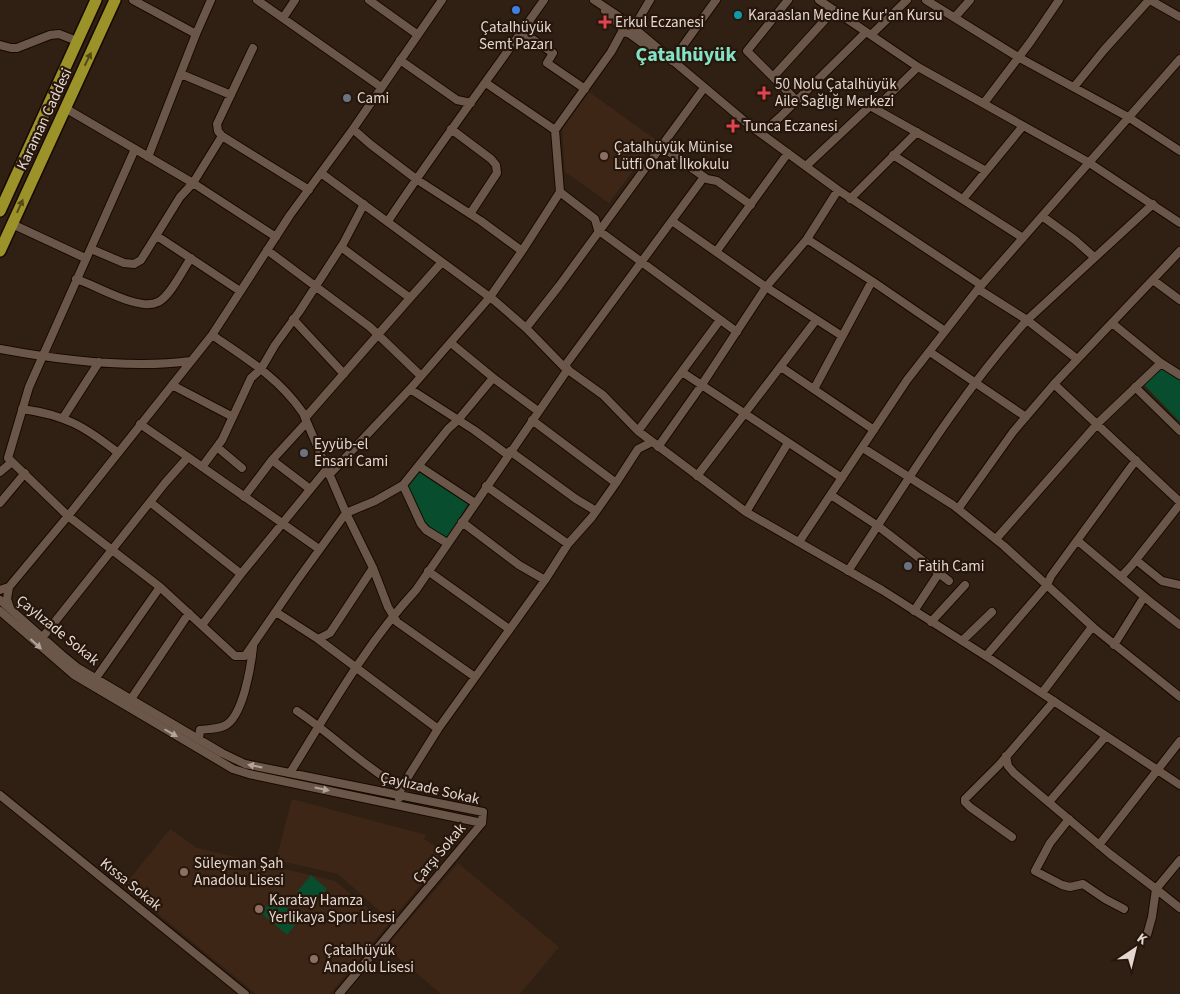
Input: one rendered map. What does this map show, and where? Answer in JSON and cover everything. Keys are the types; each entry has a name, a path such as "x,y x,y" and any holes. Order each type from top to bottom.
{"highway":[{"name":"Karaman Caddesi","path":"0,211 96,0"},
{"name":"Karaman Caddesi","path":"0,251 115,0"}],"street":[{"path":"133,0 196,34"},
{"path":"148,157 196,34 212,0"},
{"path":"257,0 381,87"},
{"path":"283,18 295,0"},
{"path":"369,0 418,35"},
{"path":"0,590 8,587 68,516 212,335 267,250 442,0"},
{"path":"388,221 451,129 471,104 544,0"},
{"path":"594,0 628,28 641,42 657,48 757,130 850,199 1027,320 1077,359"},
{"path":"202,625 281,523 310,489 410,389 490,297 560,192 555,130 649,0"},
{"path":"672,61 716,0"},
{"path":"788,0 747,51 796,100"},
{"path":"819,0 918,67 1088,162 1180,223"},
{"path":"757,130 771,125 907,0"},
{"path":"926,0 1018,56 1128,117 1180,151"},
{"path":"955,17 970,0"},
{"path":"984,103 1059,0"},
{"path":"1074,87 1104,50 1150,0 1180,18"},
{"path":"773,78 834,10"},
{"path":"522,32 554,53 547,63 585,89"},
{"path":"0,45 17,48 50,34 59,34 77,41"},
{"path":"253,48 218,124 218,131 222,136 309,190"},
{"path":"799,542 908,380 979,287 1180,59"},
{"path":"400,60 457,100 471,104"},
{"path":"806,166 870,106 884,100 918,67"},
{"path":"181,74 231,95"},
{"path":"486,83 555,130"},
{"path":"526,328 704,88"},
{"path":"870,106 986,171"},
{"path":"65,108 193,183 276,237"},
{"path":"963,199 1023,126"},
{"path":"353,129 416,179 522,251"},
{"path":"451,129 491,159 496,165 497,173 470,214"},
{"path":"850,199 916,132"},
{"path":"91,249 124,263 134,264 141,260 180,197 193,183 222,136"},
{"path":"662,146 704,177 718,181 751,205"},
{"path":"0,472 10,460 22,410 42,357 135,149"},
{"path":"716,252 788,153"},
{"path":"894,155 1023,238"},
{"path":"321,173 490,297 526,328 566,368 603,395 638,431 746,512 848,571 986,656 1180,785"},
{"path":"290,773 355,668 393,615 416,590 566,368 704,177"},
{"path":"397,804 400,791 438,728 545,580 568,544 596,511 638,449 655,445 701,386 766,287 806,239 838,190"},
{"path":"560,192 595,219 598,230 736,332"},
{"path":"202,467 222,440 251,378 260,370 341,247 364,204"},
{"path":"848,571 950,416 1008,341 1027,320 1153,204"},
{"path":"1042,216 1075,240 1094,257"},
{"path":"672,221 766,287 842,336"},
{"path":"12,224 85,258"},
{"path":"157,236 240,291"},
{"path":"806,239 945,331"},
{"path":"341,247 410,298"},
{"path":"267,250 370,327 421,376"},
{"path":"958,509 1013,432 1054,384 1180,251"},
{"path":"76,279 126,300 140,304 154,304 167,294 191,258"},
{"path":"244,497 272,460 344,374 442,262"},
{"path":"1153,280 1180,300"},
{"path":"814,389 872,281"},
{"path":"293,319 344,374"},
{"path":"638,431 720,320"},
{"path":"697,476 816,320"},
{"path":"1112,323 1161,363 1180,375"},
{"path":"212,335 260,370 266,371 295,402 306,420 327,472 397,622 475,677"},
{"path":"451,343 493,378 538,411"},
{"path":"0,349 42,357 100,362 166,365 191,361"},
{"path":"930,352 1026,417"},
{"path":"63,418 100,362"},
{"path":"996,539 1098,423 1161,363"},
{"path":"781,367 874,430"},
{"path":"682,372 842,478"},
{"path":"0,453 10,460 68,516 160,587 234,656 245,656 346,513 375,501 403,485 448,429 458,420 493,378"},
{"path":"1054,384 1098,423 1180,503 1121,577"},
{"path":"172,385 233,417"},
{"path":"1135,387 1180,431"},
{"path":"410,389 596,511"},
{"path":"22,410 63,418 90,432 118,452"},
{"path":"532,420 616,483"},
{"path":"140,424 319,549"},
{"path":"746,512 788,442"},
{"path":"217,447 242,468"},
{"path":"862,448 910,476 958,509 996,539 1092,627 1180,697"},
{"path":"42,638 188,457"},
{"path":"272,460 310,489"},
{"path":"986,656 1047,585 1051,576 1136,460"},
{"path":"419,466 475,503"},
{"path":"0,503 24,474"},
{"path":"403,485 421,524 426,530 447,544"},
{"path":"486,486 568,544"},
{"path":"830,495 878,526 949,581"},
{"path":"150,502 241,574"},
{"path":"462,522 519,565 545,580"},
{"path":"1078,541 1180,625"},
{"path":"1136,560 1162,581 1180,585"},
{"path":"318,639 330,633 373,568"},
{"path":"428,571 509,629"},
{"path":"914,611 939,573"},
{"path":"931,622 964,585"},
{"path":"8,587 7,599 11,610"},
{"path":"96,678 160,587"},
{"path":"1114,645 1144,597"},
{"name":"Çaylızade Sokak","path":"0,600 69,661 229,757 245,764 400,791 483,812 482,823 233,769 74,675 0,611"},
{"path":"276,612 318,639 438,728"},
{"path":"962,641 992,612"},
{"path":"131,699 189,613"},
{"path":"1042,693 1092,627"},
{"path":"200,739 200,730 224,726 232,721 248,683 253,646"},
{"path":"1012,837 965,802 968,795 1006,756 1054,701"},
{"path":"297,711 319,726 400,791"},
{"path":"1048,802 1106,736"},
{"path":"1099,845 1180,741"},
{"path":"1006,756 1008,766 1048,802 1099,845 1180,908"},
{"name":"Kıssa Sokak","path":"0,794 245,994"},
{"path":"1069,819 1050,843 1035,871 1062,885 1070,887 1083,884 1124,909"},
{"name":"Çarşı Sokak","path":"340,994 482,823"},
{"path":"1147,935 1156,890 1179,866"}],"shaded area":[{"name":"Çatalhüyük Münise Lütfi Onat İlkokulu","path":"589,92 656,140 609,203 565,172 562,129"},
{"path":"292,799 426,835 424,839 447,853 391,921 338,874 276,860"},
{"path":"170,829 197,848 335,881 388,925 330,994 256,994 124,886"},
{"path":"458,863 559,947 520,994 441,994 386,947"}],"green space":[{"path":"1161,368 1180,381 1180,422 1144,385"},
{"path":"419,472 468,504 446,540 423,523 407,485"},
{"path":"311,875 327,889 312,906 296,893"},
{"path":"274,897 300,919 287,935 261,913"}],"place":[{"name":"Çatalhüyük Semt Pazarı","path":"516,10"},
{"name":"Karaaslan Medine Kur'an Kursu","path":"738,15"},
{"name":"Erkul Eczanesi","path":"605,22"},
{"name":"50 Nolu Çatalhüyük Aile Sağlığı Merkezi","path":"764,93"},
{"name":"Cami","path":"347,98"},
{"name":"Tunca Eczanesi","path":"733,126"},
{"name":"Çatalhüyük Münise Lütfi Onat İlkokulu","path":"604,156"},
{"name":"Eyyüb-el Ensari Cami","path":"304,453"},
{"name":"Fatih Cami","path":"908,566"},
{"name":"Süleyman Şah Anadolu Lisesi","path":"184,872"},
{"name":"Karatay Hamza Yerlikaya Spor Lisesi","path":"259,909"},
{"name":"Çatalhüyük Anadolu Lisesi","path":"314,959"}],"district":[{"name":"Çatalhüyük","path":"686,54"}]}
